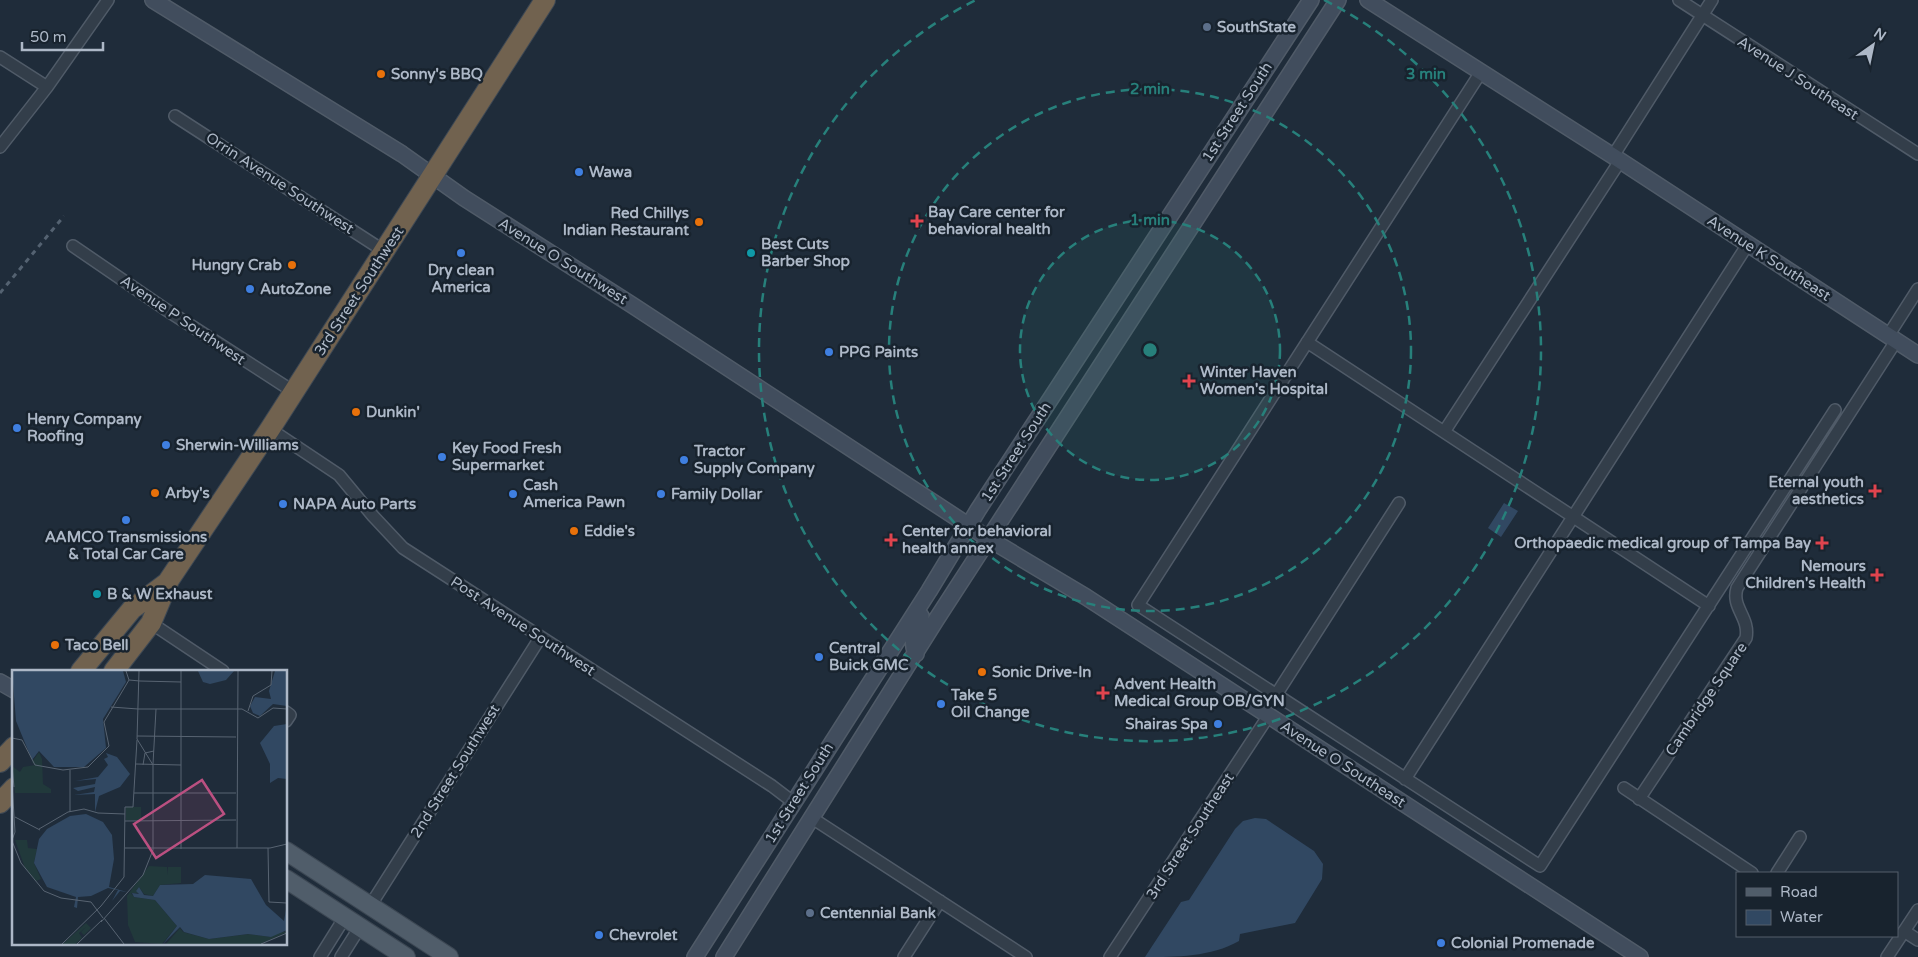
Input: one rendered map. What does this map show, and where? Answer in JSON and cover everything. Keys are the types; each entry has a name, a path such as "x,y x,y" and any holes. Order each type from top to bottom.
{"highway":[{"name":"3rd Street Southwest","path":"115,670 151,623 170,580 294,392 545,0"},
{"name":"3rd Street Southwest","path":"82,670 132,609 170,580"},
{"path":"0,762 12,749"},
{"path":"0,803 12,790"}],"main road":[{"path":"288,852 449,957"},
{"path":"288,880 406,957"}],"street":[{"path":"0,147 47,87 108,0"},
{"name":"Avenue O Southwest","path":"153,0 396,150 432,176 969,526"},
{"name":"1st Street South","path":"695,957 969,526 1311,0"},
{"name":"1st Street South","path":"724,957 989,539 1338,0"},
{"name":"Avenue K Southeast","path":"1368,0 1616,158 1918,355"},
{"name":"Avenue J Southeast","path":"1679,0 1918,154"},
{"path":"1444,432 1616,158 1712,0"},
{"path":"0,57 47,87"},
{"path":"1481,72 1138,605 1540,866 1835,410"},
{"name":"Orrin Avenue Southwest","path":"175,116 384,251"},
{"path":"1404,779 1748,244"},
{"name":"Avenue P Southwest","path":"73,246 165,309 294,392"},
{"name":"Cambridge Square","path":"1639,799 1746,638 1748,630 1746,623 1735,601 1737,588 1892,338 1918,290"},
{"path":"1307,342 1709,606"},
{"name":"Post Avenue Southwest","path":"270,429 339,475 402,548 772,786 793,802"},
{"path":"1276,695 1399,503"},
{"name":"Avenue O Southeast","path":"969,526 1086,598 1640,957"},
{"path":"916,654 912,645 912,637 925,607 929,591"},
{"path":"151,623 222,670"},
{"name":"2nd Street Southwest","path":"370,906 540,638"},
{"path":"0,682 12,689"},
{"name":"3rd Street Southeast","path":"1110,957 1269,716"},
{"path":"1624,788 1750,872"},
{"path":"812,818 1026,957"},
{"path":"1778,872 1800,837"},
{"path":"904,957 940,902"},
{"path":"1887,957 1918,910"},
{"path":"320,957 345,917"},
{"path":"341,957 360,927"},
{"path":"1904,931 1918,940"}],"water":[{"path":"1504,503 1518,511 1501,537 1488,528"},
{"path":"1255,818 1266,819 1314,851 1323,864 1322,879 1295,923 1240,934 1239,941 1205,953 1145,957 1181,902 1189,900 1235,829 1243,821"}],"railway":[{"path":"0,293 64,216"}],"place":[{"name":"SouthState","path":"1207,27"},
{"name":"Sonny's BBQ","path":"381,74"},
{"name":"Wawa","path":"579,172"},
{"name":"Bay Care center for behavioral health","path":"917,221"},
{"name":"Red Chillys Indian Restaurant","path":"699,222"},
{"name":"Dry clean America","path":"461,253"},
{"name":"Best Cuts Barber Shop","path":"751,253"},
{"name":"Hungry Crab","path":"292,265"},
{"name":"AutoZone","path":"250,289"},
{"name":"PPG Paints","path":"829,352"},
{"name":"Winter Haven Women's Hospital","path":"1189,381"},
{"name":"Dunkin'","path":"356,412"},
{"name":"Henry Company Roofing","path":"17,428"},
{"name":"Sherwin-Williams","path":"166,445"},
{"name":"Key Food Fresh Supermarket","path":"442,457"},
{"name":"Tractor Supply Company","path":"684,460"},
{"name":"Eternal youth aesthetics","path":"1875,491"},
{"name":"Arby's","path":"155,493"},
{"name":"Cash America Pawn","path":"513,494"},
{"name":"Family Dollar","path":"661,494"},
{"name":"NAPA Auto Parts","path":"283,504"},
{"name":"AAMCO Transmissions & Total Car Care","path":"126,520"},
{"name":"Eddie's","path":"574,531"},
{"name":"Center for behavioral health annex","path":"891,540"},
{"name":"Orthopaedic medical group of Tampa Bay","path":"1822,543"},
{"name":"Nemours Children's Health","path":"1877,575"},
{"name":"B & W Exhaust","path":"97,594"},
{"name":"Taco Bell","path":"55,645"},
{"name":"Central Buick GMC","path":"819,657"},
{"name":"Sonic Drive-In","path":"982,672"},
{"name":"Advent Health Medical Group OB/GYN","path":"1103,693"},
{"name":"Take 5 Oil Change","path":"941,704"},
{"name":"Shairas Spa","path":"1218,724"},
{"name":"Centennial Bank","path":"810,913"},
{"name":"Chevrolet","path":"599,935"},
{"name":"Colonial Promenade","path":"1441,943"}]}
